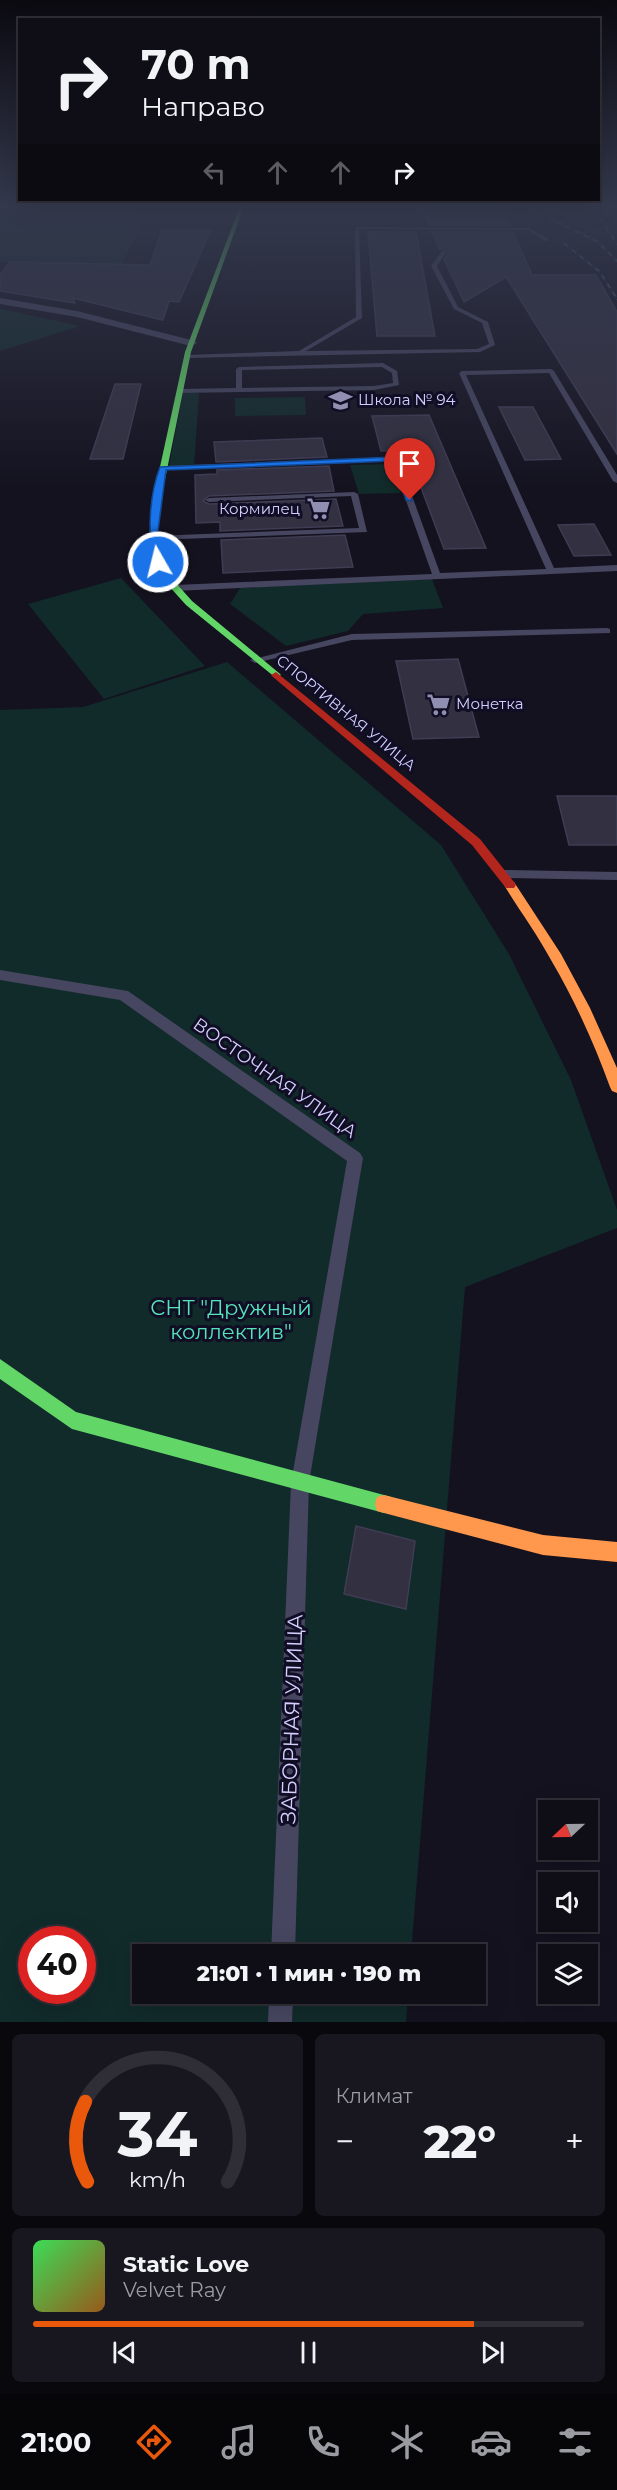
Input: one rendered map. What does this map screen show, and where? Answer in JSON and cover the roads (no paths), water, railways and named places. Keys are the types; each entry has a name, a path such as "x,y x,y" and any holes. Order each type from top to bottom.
{"street":[{"name":"СПОРТИВНАЯ УЛИЦА","path":"207,300 191,343 157,499 153,538 158,562 175,588 189,603 255,660 445,814 476,842 504,874 539,924 574,991 617,1088"},
{"path":"0,301 77,314 191,343"},
{"path":"0,1368 72,1420 300,1483 543,1545 617,1552"}],"lane":[{"path":"301,352 359,318 359,300"},
{"path":"188,357 301,352 478,351 492,345 485,322 456,308 452,300"},
{"path":"180,391 374,388 397,384 395,372 383,365 254,367 239,369 239,390"},
{"path":"551,571 462,373 551,371 617,481"},
{"path":"163,468 395,459 437,576"},
{"path":"153,538 364,530 354,494 209,500"},
{"path":"175,588 617,568"},
{"path":"255,660 352,637 607,632"},
{"path":"504,874 617,876"},
{"name":"ВОСТОЧНАЯ УЛИЦА","path":"0,975 123,996 355,1158 300,1483"},
{"name":"ЗАБОРНАЯ УЛИЦА","path":"283,1944 300,1483"},
{"path":"280,2022 281,2004"}],"place":[{"name":"Школа № 94","path":"340,400"},
{"name":"Кормилец","path":"318,509"},
{"name":"Монетка","path":"438,704"}],"park label":[{"name":"СНТ \"Дружный коллектив\"","path":"231,1320"}]}
